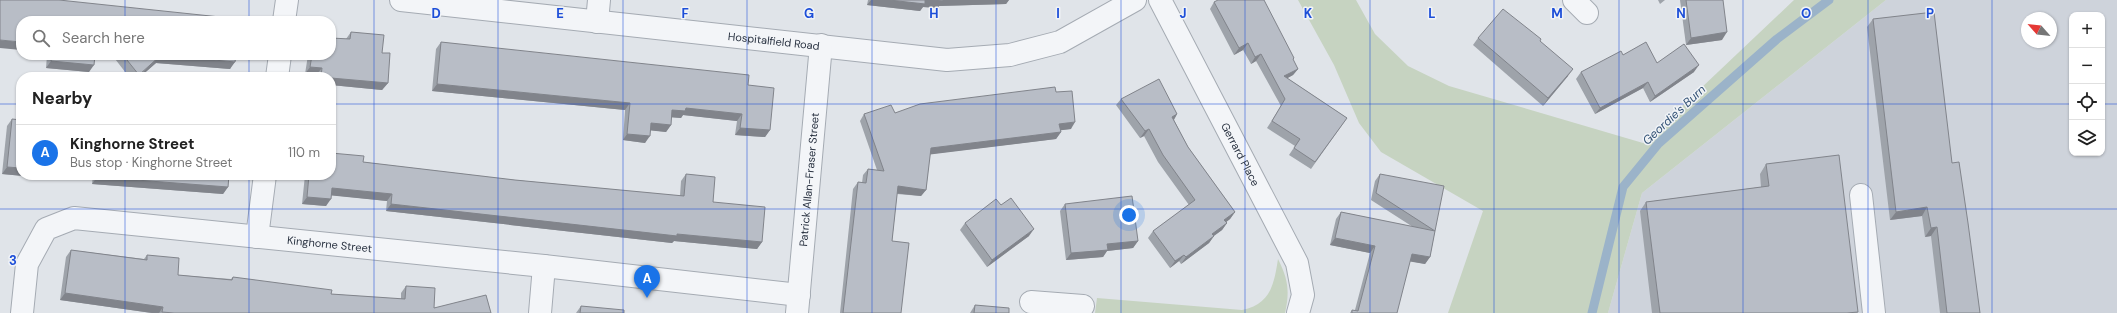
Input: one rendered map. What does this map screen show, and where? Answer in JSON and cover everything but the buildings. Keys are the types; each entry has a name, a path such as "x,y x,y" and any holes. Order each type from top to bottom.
{"street":[{"path":"285,16 287,0"},
{"name":"Hospitalfield Road","path":"401,0 947,60 1010,55 1060,42 1135,0"},
{"path":"597,22 599,0"},
{"name":"Gerrard Place","path":"1160,0 1297,263 1303,295 1298,313"},
{"name":"Patrick Allan-Fraser Street","path":"798,304 821,45"},
{"path":"278,72 279,60"},
{"path":"257,237 264,180"},
{"path":"1861,195 1874,313"},
{"name":"Kinghorne Street","path":"22,313 27,264 46,229 74,218 544,266 798,304"},
{"path":"540,313 544,266"},
{"path":"1031,302 1058,309 1083,306"}],"shaded area":[{"path":"1886,0 2117,0 2117,313 1608,313 1642,193"}],"green space":[{"path":"1298,0 1356,0 1375,34 1408,66 1449,86 1643,143 1794,0 1886,0 1642,193 1608,313 1448,313 1483,211 1381,152 1359,123 1334,65"},
{"path":"1278,259 1286,279 1288,292 1285,313 1095,313 1097,298 1242,310 1252,307 1265,298 1275,277"}],"waterway":[{"name":"Geordie's Burn","path":"1592,313 1623,187 1659,143 1777,39 1829,0"}],"place":[{"name":"Kinghorne Street","path":"647,298"}]}
